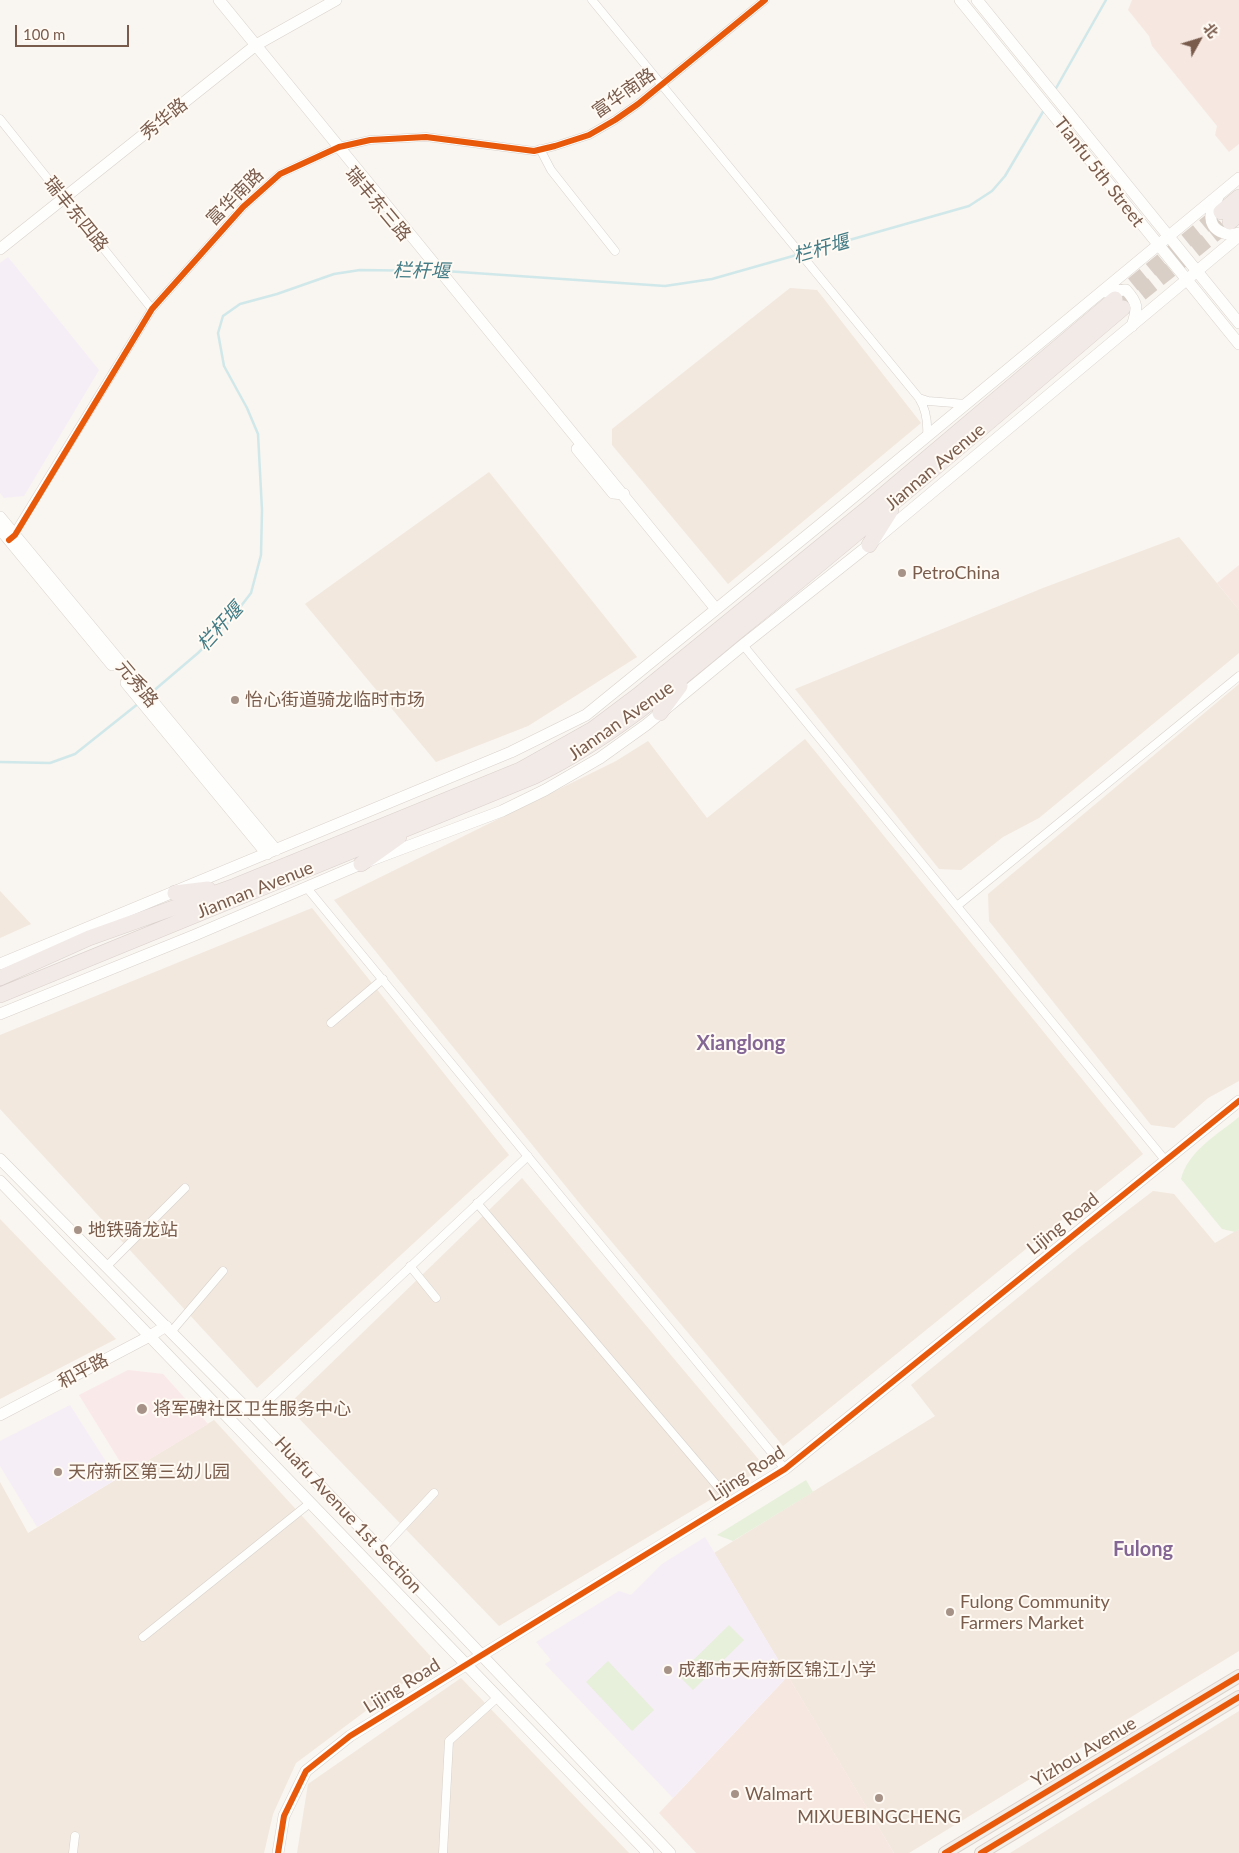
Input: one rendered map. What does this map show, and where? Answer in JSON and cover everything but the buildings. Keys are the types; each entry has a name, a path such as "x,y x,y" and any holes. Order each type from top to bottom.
{"highway":[{"path":"1234,223 1239,197"},
{"name":"Jiannan Avenue","path":"0,995 535,776 580,754 622,724 743,627 899,498 1113,300"},
{"name":"Jiannan Avenue","path":"0,978 89,938 235,886 520,770 593,729 644,691 869,507 1113,300"},
{"path":"869,545 899,498"},
{"path":"660,713 675,690 709,662 743,627"},
{"path":"361,864 420,822"},
{"path":"175,892 235,886"}],"main road":[{"name":"瑞丰东三路","path":"210,0 254,47"},
{"name":"瑞丰东三路","path":"219,0 254,47 336,148 624,494 716,609"},
{"name":"秀华路","path":"0,249 254,47 336,0"},
{"name":"Tianfu 5th Street","path":"960,0 1055,116 1158,247 1239,344"},
{"name":"Tianfu 5th Street","path":"976,0 1062,103 1239,323"},
{"path":"1113,300 1158,247 1239,178"},
{"path":"1219,195 1211,216 1213,226 1222,234 1230,236 1234,223"},
{"path":"0,1014 361,864 502,811 545,790 606,754 869,545 1045,396 1198,272 1234,223"},
{"path":"0,964 511,752 586,715 966,404 1126,290 1135,300 1136,313 1131,327"},
{"name":"元秀路","path":"0,516 12,538 271,852"},
{"name":"元秀路","path":"0,529 12,538"},
{"name":"Lijing Road","path":"278,1853 284,1816 306,1771 350,1736 466,1663 786,1469 1239,1101"},
{"name":"Huafu Avenue 1st Section","path":"0,1159 253,1415 670,1853"},
{"path":"0,1181 648,1853"},
{"name":"和平路","path":"0,1415 150,1336 168,1329"},
{"name":"Yizhou Avenue","path":"945,1853 1239,1676"},
{"name":"Yizhou Avenue","path":"981,1853 1239,1697"}],"street":[{"path":"592,0 919,398 924,405 928,426 927,437"},
{"name":"富华南路","path":"12,538 152,310 260,190 280,174 336,148 370,140 426,137 534,151 588,135 615,120 663,85 765,0"},
{"name":"瑞丰东四路","path":"0,119 152,310"},
{"path":"540,150 551,170 615,250"},
{"path":"919,398 950,404 966,404"},
{"path":"743,645 1165,1160"},
{"path":"957,906 1239,676"},
{"path":"307,888 786,1469"},
{"path":"331,1023 382,979"},
{"path":"253,1415 528,1156"},
{"path":"107,1266 185,1188"},
{"path":"477,1204 731,1502"},
{"path":"410,1266 436,1298"},
{"path":"168,1329 223,1272"},
{"path":"381,1550 434,1493"},
{"path":"143,1637 310,1502"},
{"path":"443,1853 449,1741 498,1697"},
{"path":"73,1853 75,1836"}],"shaded area":[{"path":"1132,0 1239,0 1239,144 1229,152 1215,135 1217,126 1152,46 1149,36 1128,10"},
{"path":"8,257 99,370 24,496 4,498 0,493 0,263"},
{"path":"790,288 817,290 921,423 728,584 612,445 612,429"},
{"path":"489,472 637,657 528,726 436,762 305,604"},
{"path":"1179,537 1239,610 1239,653 1039,818 1003,837 961,870 939,869 795,689 1043,588"},
{"path":"1239,565 1239,610 1217,583"},
{"path":"1239,684 1239,1081 1208,1098 1174,1128 1151,1125 989,921 988,894"},
{"path":"805,739 1143,1154 783,1446 585,1210 334,900 616,761 648,741 707,818"},
{"path":"0,891 31,924 0,938"},
{"path":"312,908 509,1155 257,1388 0,1109 0,1035"},
{"path":"522,1178 765,1467 499,1626 287,1406"},
{"path":"1153,1191 1174,1194 1215,1243 1239,1229 1239,1651 909,1853 894,1853 714,1553 935,1416 911,1385 1080,1247"},
{"path":"0,1219 116,1339 0,1399"},
{"name":"将军碑社区卫生服务中心","path":"128,1370 163,1374 208,1424 127,1473 79,1395"},
{"name":"天府新区第三幼儿园","path":"70,1405 117,1479 37,1527 0,1466 0,1441"},
{"path":"214,1420 434,1660 296,1763 273,1814 264,1853 0,1853 0,1482 28,1533"},
{"name":"成都市天府新区锦江小学","path":"705,1537 788,1676 673,1798 545,1664 551,1660 536,1642 619,1591 631,1595 662,1564"},
{"path":"788,1676 894,1853 696,1853 659,1813"},
{"path":"461,1678 629,1853 297,1853 308,1784"},
{"path":"1239,1711 1239,1853 1010,1853"}],"green space":[{"path":"1239,1117 1239,1229 1235,1232 1222,1229 1181,1179 1190,1160 1197,1152"},
{"path":"806,1480 813,1492 733,1541 717,1535"},
{"path":"729,1625 744,1640 693,1690 678,1675"},
{"path":"608,1661 654,1710 632,1731 586,1682"}],"waterway":[{"name":"栏杆堰","path":"1055,90 1106,0"},
{"name":"栏杆堰","path":"445,271 665,286 712,279 969,206 992,191 1005,176 1044,110"},
{"name":"栏杆堰","path":"151,693 198,653 228,623 251,593 261,555 262,510 258,434 247,408 224,366 218,333 223,316 240,304 277,294 334,274 360,270 434,271"},
{"name":"栏杆堰","path":"0,762 50,763 75,754 139,703"}],"tunnel":[{"path":"1115,299 1221,212"},
{"path":"1123,308 1230,222"}],"cycle path":[{"path":"9,540 15,535 152,309 243,207 280,174 339,147 370,140 426,137 534,151 589,135 638,104 765,0"},
{"path":"278,1853 284,1816 306,1771 350,1736 785,1469 1239,1101"},
{"path":"945,1853 1239,1676"},
{"path":"981,1853 1239,1697"}],"place":[{"name":"PetroChina","path":"902,573"},
{"name":"怡心街道骑龙临时市场","path":"235,700"},
{"name":"地铁骑龙站","path":"78,1230"},
{"name":"将军碑社区卫生服务中心","path":"142,1409"},
{"name":"天府新区第三幼儿园","path":"58,1472"},
{"name":"Fulong Community Farmers Market","path":"950,1612"},
{"name":"成都市天府新区锦江小学","path":"668,1670"},
{"name":"Walmart","path":"735,1794"},
{"name":"MIXUEBINGCHENG","path":"879,1798"}],"district":[{"name":"Xianglong","path":"741,1044"},
{"name":"Fulong","path":"1143,1550"}]}
